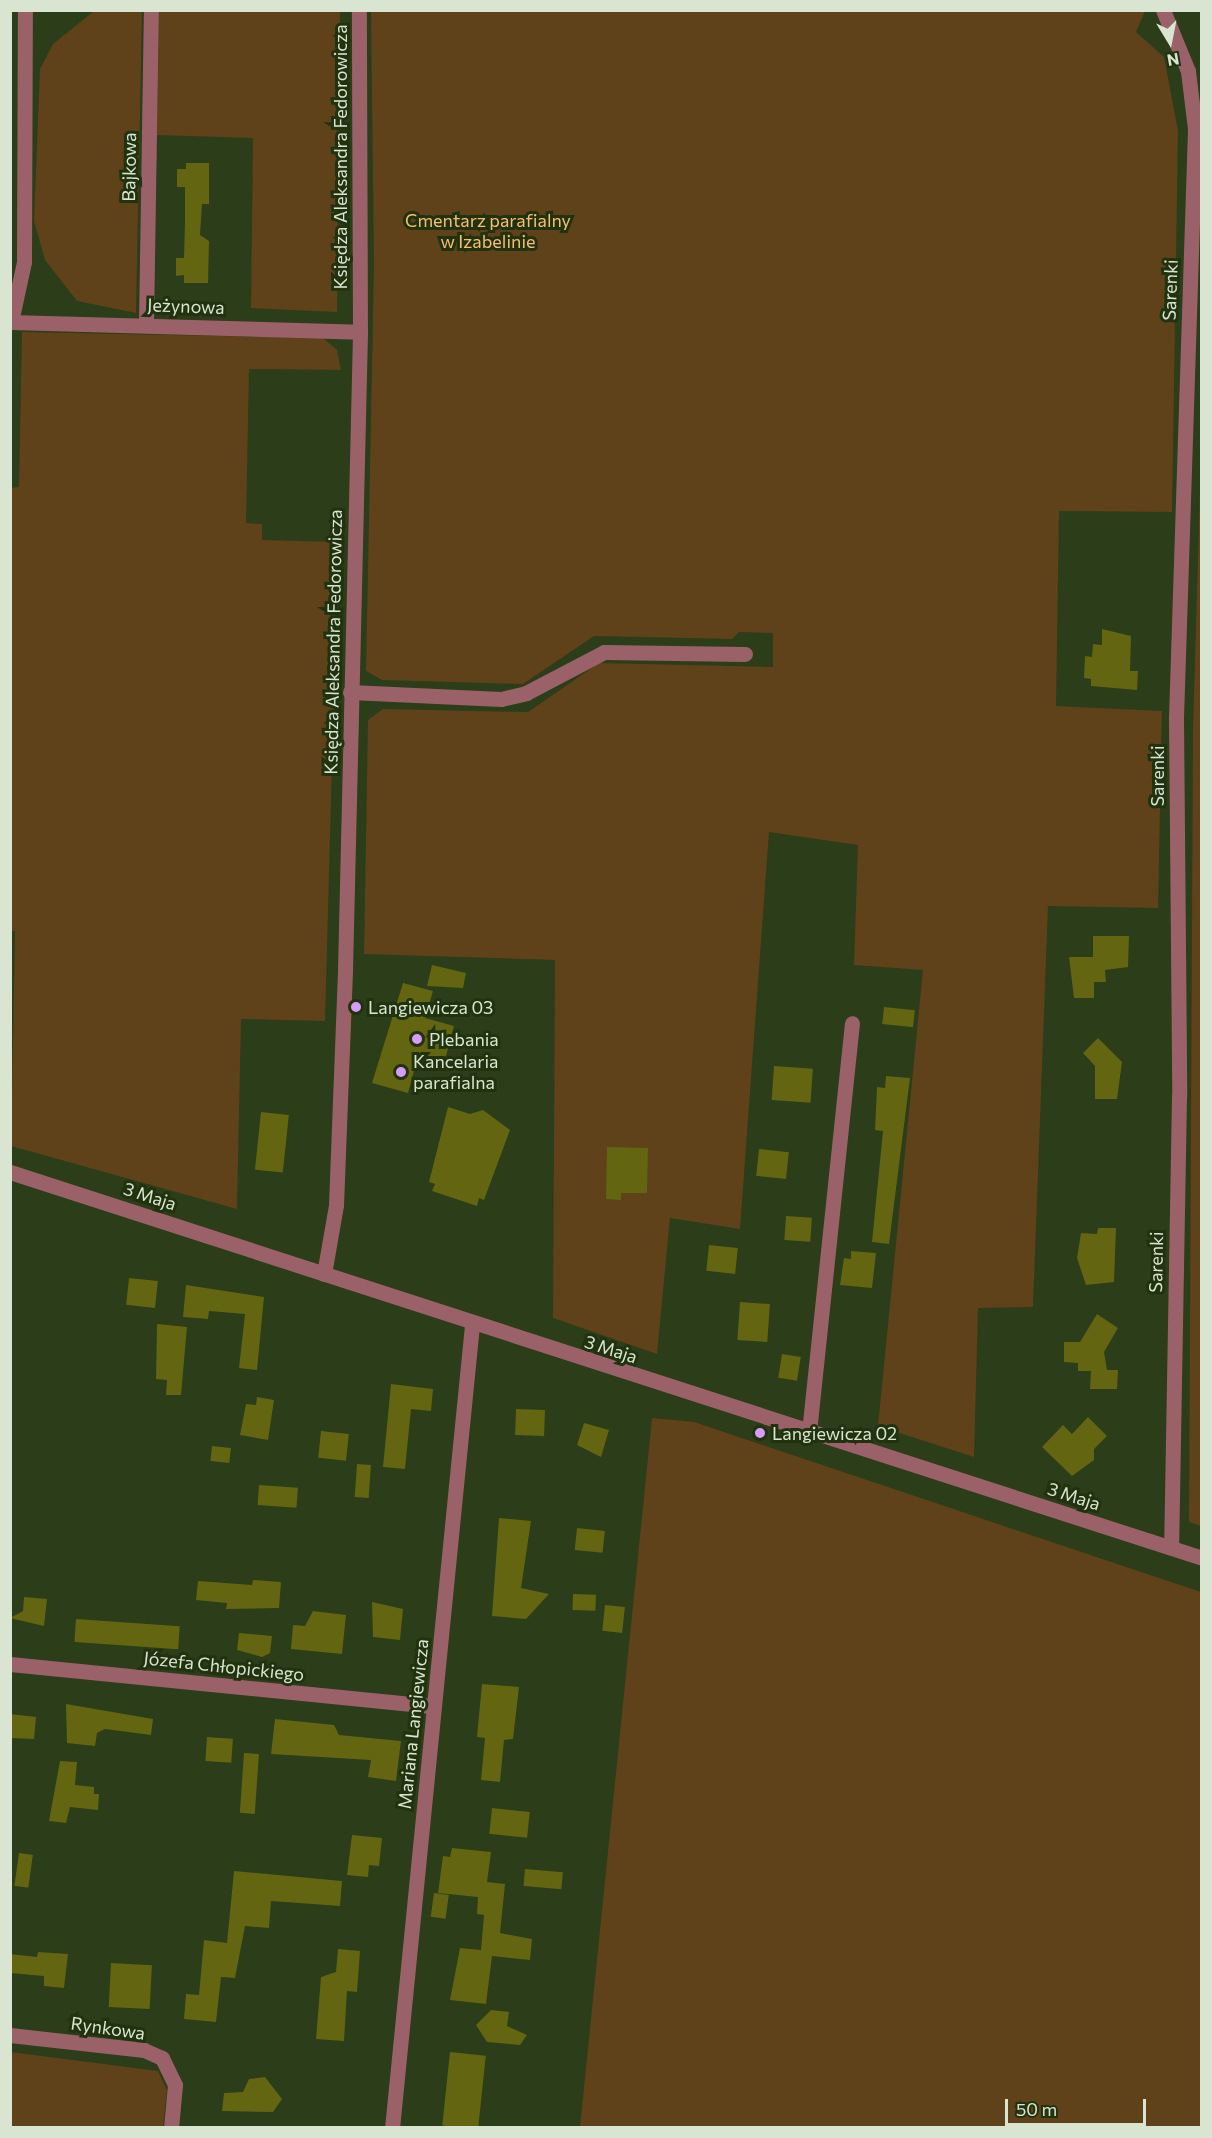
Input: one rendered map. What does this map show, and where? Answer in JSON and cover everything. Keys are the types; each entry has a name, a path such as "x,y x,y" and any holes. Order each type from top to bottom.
{"street":[{"path":"11,322 24,262 25,10"},
{"name":"Bajkowa","path":"146,323 151,10"},
{"name":"Księdza Aleksandra Fedorowicza","path":"324,1274 337,1182 360,332 359,10"},
{"name":"Sarenki","path":"1162,10 1188,71 1195,129 1177,662 1179,1096 1171,1547"},
{"name":"Jeżynowa","path":"11,322 146,323 360,332"},
{"path":"350,692 501,699 526,693 604,652 745,654"},
{"path":"809,1432 852,1023"},
{"name":"3 Maja","path":"10,1172 324,1274 472,1325 1202,1558"},
{"name":"Mariana Langiewicza","path":"392,2127 472,1325"},
{"name":"Józefa Chłopickiego","path":"10,1664 434,1706"},
{"name":"Rynkowa","path":"10,2035 144,2050 162,2058 175,2085 171,2127"}],"green space":[{"path":"94,11 142,11 136,313 77,301 45,260 34,221 40,69 53,44"},
{"path":"159,11 340,11 337,312 251,308 253,138 157,135"},
{"name":"Cmentarz parafialny w Izabelinie","path":"371,11 1145,11 1136,32 1164,57 1178,131 1172,512 1059,511 1056,706 1162,711 1158,908 1048,906 1033,1307 978,1308 974,1457 878,1426 923,970 854,965 858,845 769,832 740,1229 670,1218 657,1354 553,1318 555,960 364,954 368,720 383,709 528,712 599,663 773,667 773,633 739,632 732,639 594,636 523,684 382,680 366,671 374,265"},
{"path":"22,332 323,338 337,350 341,370 249,369 246,523 262,524 262,540 338,542 325,1021 241,1019 237,1209 11,1146 15,931 11,931 10,488 19,487"},
{"path":"1201,455 1201,1526 1189,1522 1193,729"},
{"path":"652,1418 694,1422 1201,1592 1201,2127 580,2127"},
{"path":"11,2052 158,2071 167,2090 163,2127 11,2127"}],"building":[{"path":"186,163 209,163 209,204 202,204 200,235 209,241 208,283 184,283 184,275 176,276 176,258 184,258 185,222 185,187 177,187 177,169 186,169"},
{"path":"1102,629 1131,636 1130,671 1138,671 1137,690 1091,686 1091,679 1084,678 1085,656 1092,657 1093,644 1102,645"},
{"path":"1093,936 1129,936 1128,967 1105,970 1106,982 1094,982 1094,998 1074,998 1069,957 1093,957"},
{"path":"432,965 466,973 463,988 427,986"},
{"name":"Plebania","path":"403,983 433,991 425,1018 454,1026 446,1056 418,1056 408,1093 372,1083"},
{"path":"884,1007 915,1010 913,1027 882,1024"},
{"path":"1098,1038 1122,1062 1117,1099 1095,1099 1095,1066 1083,1053"},
{"path":"774,1066 813,1069 811,1103 772,1100"},
{"path":"886,1076 910,1078 889,1244 872,1242 883,1131 875,1130 877,1087 885,1088"},
{"path":"448,1107 470,1114 483,1110 510,1130 484,1200 479,1198 477,1206 432,1191 435,1184 429,1182"},
{"path":"261,1112 289,1115 283,1173 255,1170"},
{"path":"607,1147 648,1148 647,1193 621,1193 621,1200 606,1199"},
{"path":"759,1149 789,1152 786,1179 756,1176"},
{"path":"786,1216 812,1218 810,1242 784,1240"},
{"path":"1098,1228 1116,1228 1114,1282 1086,1285 1077,1258 1081,1233 1097,1234"},
{"path":"709,1245 738,1248 735,1274 706,1271"},
{"path":"851,1251 876,1253 872,1288 840,1285 844,1258 851,1259"},
{"path":"129,1278 158,1281 155,1308 126,1305"},
{"path":"186,1285 264,1297 257,1370 239,1368 245,1314 209,1311 208,1319 183,1317"},
{"path":"740,1302 770,1304 767,1342 737,1340"},
{"path":"1097,1314 1118,1328 1104,1352 1107,1370 1118,1370 1117,1389 1090,1389 1091,1371 1078,1371 1078,1363 1064,1362 1064,1342 1080,1342"},
{"path":"157,1324 187,1327 181,1395 166,1395 167,1380 156,1379"},
{"path":"782,1354 801,1357 797,1381 778,1378"},
{"path":"391,1384 433,1389 431,1411 411,1409 405,1469 383,1467"},
{"path":"257,1397 274,1400 268,1440 240,1435 246,1404 256,1405"},
{"path":"516,1409 545,1410 544,1436 515,1435"},
{"path":"1088,1417 1107,1436 1094,1449 1094,1460 1072,1476 1042,1447 1063,1425 1072,1434"},
{"path":"584,1423 609,1430 601,1457 577,1445"},
{"path":"321,1431 349,1434 346,1461 318,1458"},
{"path":"212,1446 231,1448 229,1463 210,1461"},
{"path":"357,1464 371,1465 369,1498 355,1497"},
{"path":"259,1485 298,1488 297,1508 258,1505"},
{"path":"499,1518 531,1521 521,1588 549,1594 526,1619 492,1616"},
{"path":"577,1528 605,1531 603,1553 575,1550"},
{"path":"253,1580 281,1582 279,1608 226,1609 227,1603 196,1600 198,1581 252,1585"},
{"path":"573,1594 596,1595 595,1611 572,1610"},
{"path":"24,1597 47,1599 44,1626 10,1618 23,1611"},
{"path":"372,1602 403,1609 400,1640 373,1637"},
{"path":"605,1605 625,1607 622,1633 602,1631"},
{"path":"313,1611 346,1615 342,1654 291,1649 293,1625 305,1626"},
{"path":"76,1619 180,1626 178,1649 74,1642"},
{"path":"239,1633 272,1636 270,1653 262,1657 237,1650"},
{"path":"482,1684 519,1687 513,1739 504,1740 500,1782 481,1780 485,1738 477,1737"},
{"path":"66,1704 153,1719 151,1735 105,1729 97,1733 95,1746 67,1743"},
{"path":"10,1714 36,1717 34,1739 10,1738"},
{"path":"275,1719 334,1725 339,1735 401,1741 396,1781 368,1777 371,1760 271,1754"},
{"path":"207,1737 233,1739 231,1763 205,1761"},
{"path":"244,1753 259,1754 255,1814 240,1813"},
{"path":"60,1761 77,1762 75,1785 94,1787 94,1794 99,1794 98,1810 70,1807 66,1823 49,1821"},
{"path":"492,1808 530,1812 527,1838 489,1834"},
{"path":"352,1835 382,1838 379,1866 369,1865 368,1877 347,1875"},
{"path":"452,1848 491,1852 487,1882 505,1884 500,1933 532,1939 530,1960 492,1956 486,2004 450,2000 460,1948 481,1950 484,1915 477,1914 478,1897 438,1893 443,1856 450,1857"},
{"path":"19,1853 33,1855 28,1888 14,1886"},
{"path":"525,1869 563,1872 561,1889 524,1886"},
{"path":"234,1871 342,1881 340,1906 271,1901 269,1928 245,1926 235,1978 221,1977 216,2022 184,2019 186,1994 199,1995 204,1940 227,1943"},
{"path":"434,1893 449,1895 446,1919 431,1917"},
{"path":"338,1949 360,1951 357,1992 347,1991 344,2041 316,2039 321,1977 336,1972"},
{"path":"38,1952 68,1954 64,1988 44,1986 44,1976 10,1973 10,1954 37,1957"},
{"path":"111,1963 152,1965 150,2009 109,2007"},
{"path":"491,2010 509,2012 507,2026 527,2035 520,2045 487,2042 476,2025"},
{"path":"450,2052 486,2056 478,2128 442,2126"},
{"path":"265,2077 282,2099 273,2112 222,2111 224,2093 243,2092 249,2079"}],"place":[{"name":"Langiewicza 03","path":"356,1007"},
{"name":"Plebania","path":"417,1039"},
{"name":"Kancelaria parafialna","path":"401,1072"},
{"name":"Langiewicza 02","path":"760,1433"}]}
